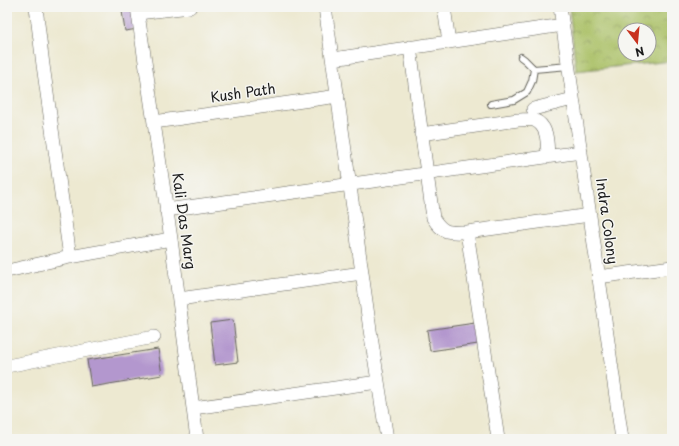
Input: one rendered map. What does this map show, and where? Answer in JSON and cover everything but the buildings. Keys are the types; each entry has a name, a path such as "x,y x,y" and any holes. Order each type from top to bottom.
{"street":[{"path":"36,7 70,257"},
{"path":"138,10 190,7"},
{"path":"325,7 386,439"},
{"path":"444,7 449,42"},
{"name":"Indra Colony","path":"560,7 622,439"},
{"name":"Kali Das Marg","path":"138,10 198,439"},
{"path":"333,59 562,25"},
{"path":"410,47 433,218 438,226 448,232 468,232 590,215"},
{"name":"Kush Path","path":"154,122 338,96"},
{"path":"533,109 573,99"},
{"path":"421,134 518,120 533,120 541,124 545,130 548,157"},
{"path":"166,210 581,152"},
{"path":"468,232 498,439"},
{"path":"7,270 70,257 170,240"},
{"path":"598,277 672,267"},
{"path":"179,299 362,273"},
{"path":"7,366 154,337"},
{"path":"193,408 378,382"}],"lane":[{"path":"521,57 534,69 568,66"},
{"path":"491,104 514,100 527,92 532,81 534,69"}],"green space":[{"path":"569,7 672,7 672,61 576,71"}]}
